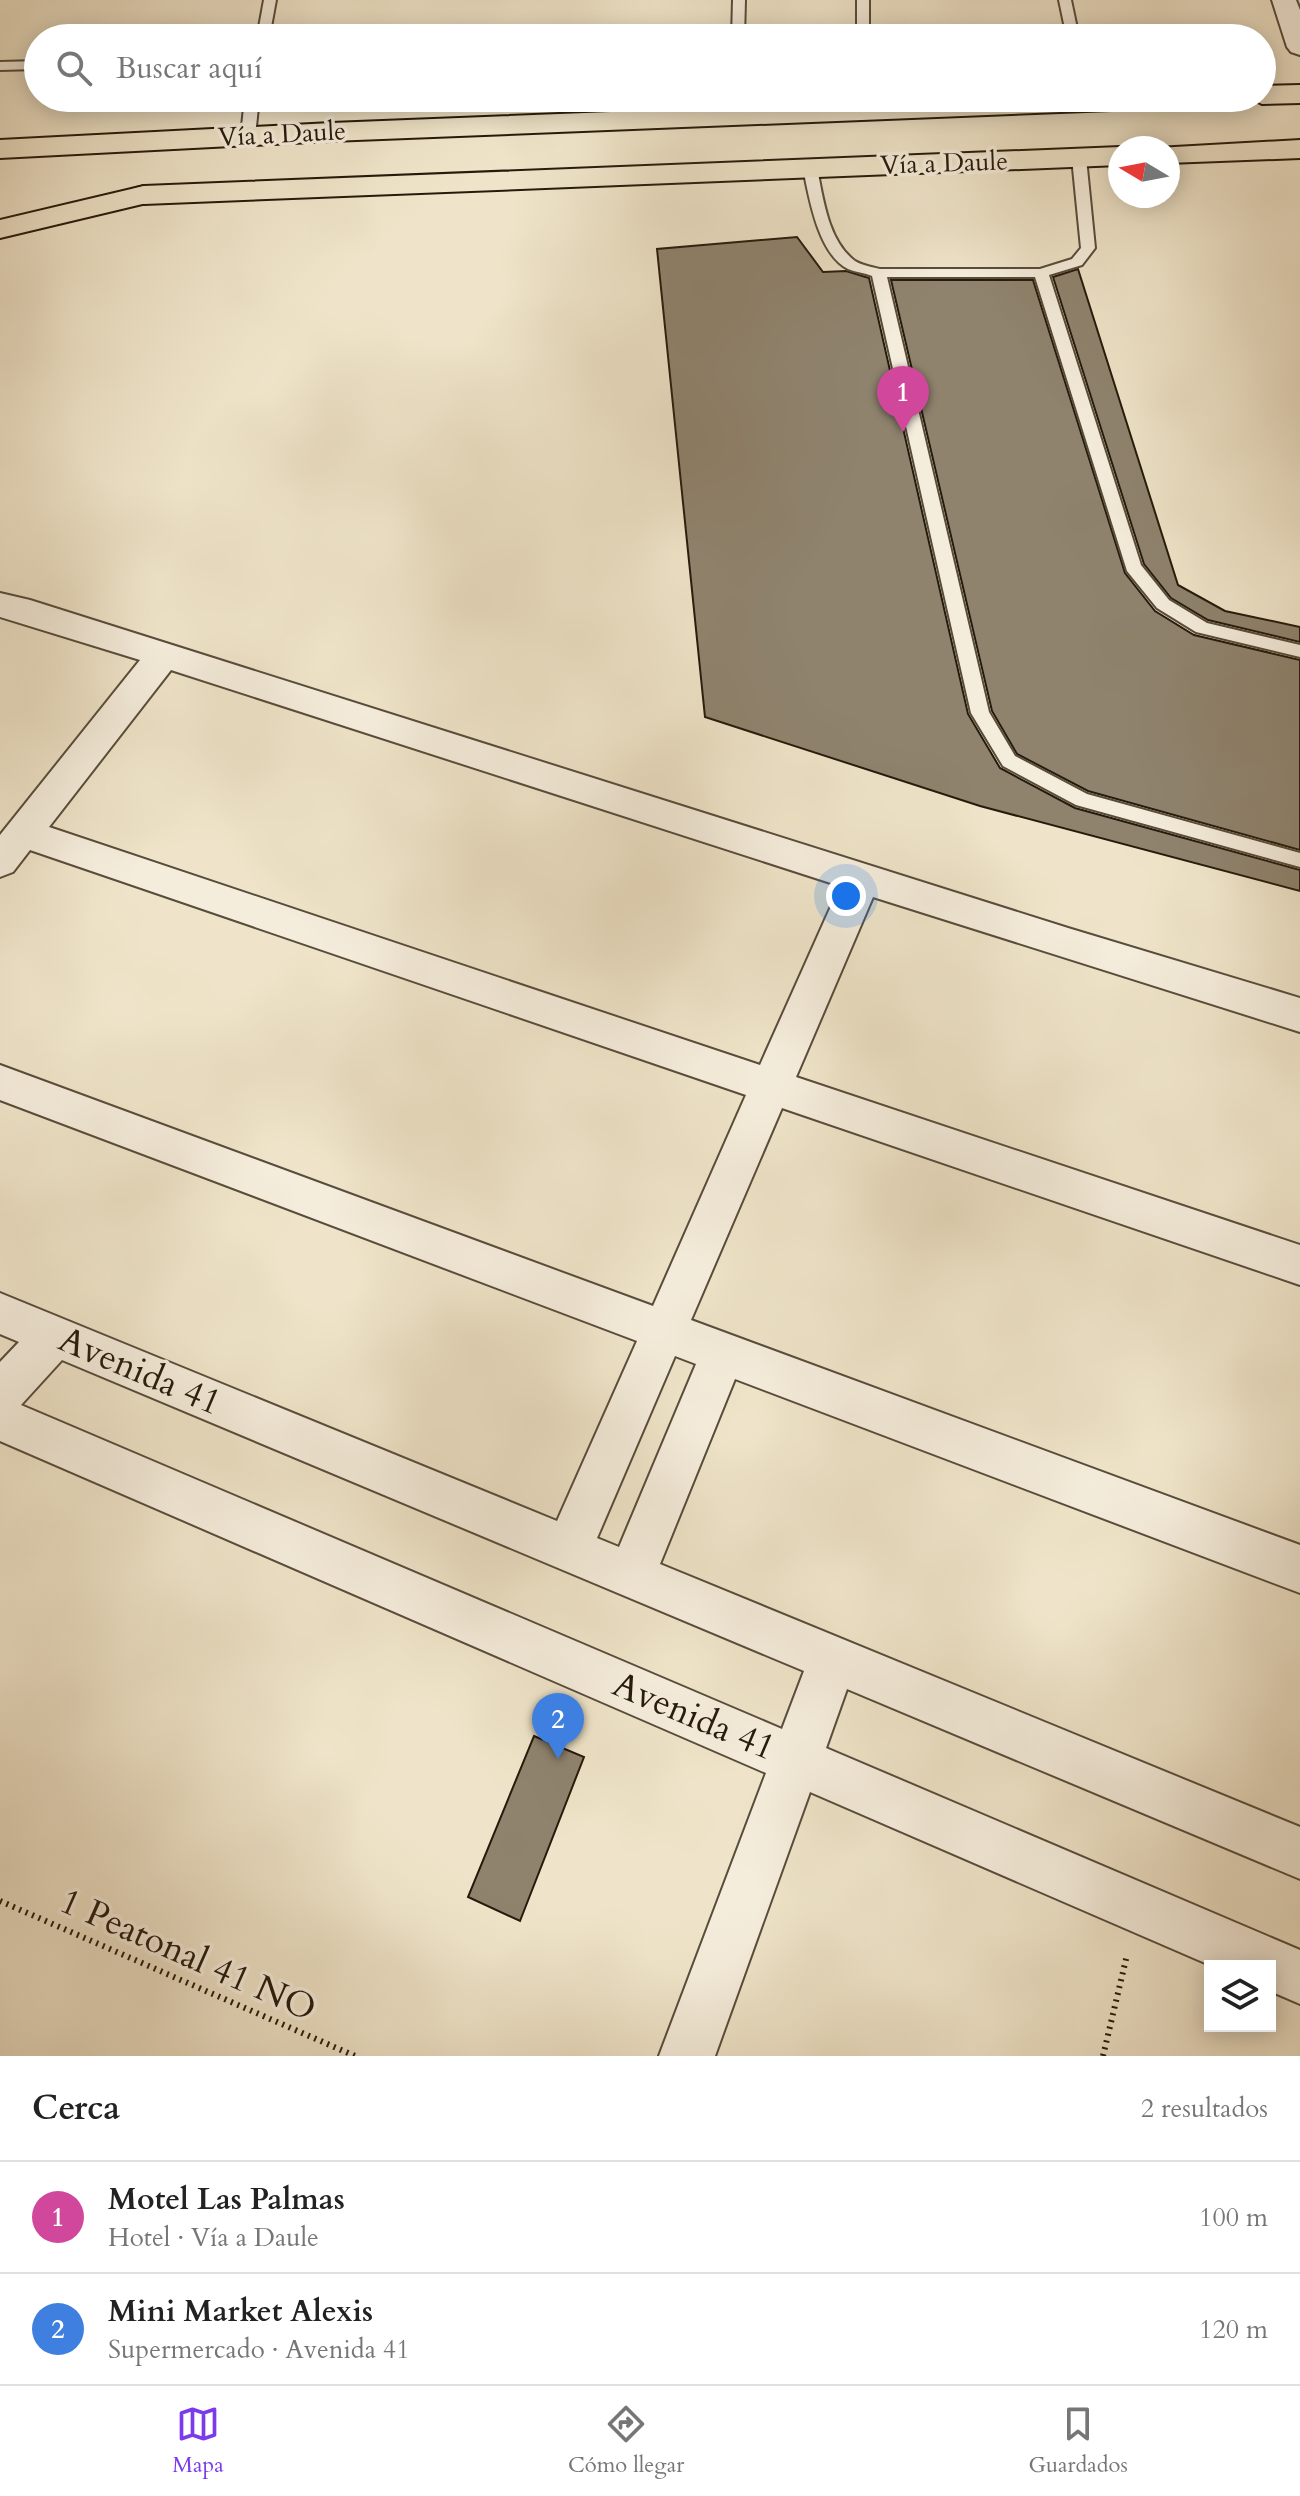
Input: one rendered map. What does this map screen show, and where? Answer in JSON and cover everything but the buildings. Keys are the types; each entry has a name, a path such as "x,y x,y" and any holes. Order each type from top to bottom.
{"main road":[{"path":"1276,95 1300,94"},
{"name":"Vía a Daule","path":"0,149 646,112"},
{"path":"1180,154 1300,149"},
{"name":"Vía a Daule","path":"0,201 1108,157"},
{"path":"0,229 144,195"}],"street":[{"path":"1284,0 1300,47"},
{"path":"0,605 18,608 1068,944 1300,1015"},
{"path":"163,655 12,848 772,1085 1300,1265"},
{"path":"568,1550 863,876"},
{"path":"0,1082 1300,1569"},
{"name":"Avenida 41","path":"0,1313 1300,1853"},
{"path":"0,1395 54,1336"},
{"path":"631,1575 723,1354"},
{"name":"Avenida 41","path":"0,1418 1300,1977"},
{"path":"687,2056 833,1659"}],"lane":[{"path":"266,24 270,0"},
{"path":"738,24 739,0"},
{"path":"863,0 863,24"},
{"path":"1065,0 1070,24"},
{"path":"0,66 24,65"},
{"path":"248,136 251,112"},
{"path":"810,168 818,209 832,243 851,265 879,273 1041,273 1077,262 1088,248 1079,158"},
{"path":"879,273 980,713 1009,761 1082,800 1300,860"},
{"path":"1041,273 1133,567 1163,604 1202,628 1300,651"}],"path":[{"name":"1 Peatonal 41 NO","path":"0,1901 355,2056"},
{"path":"1103,2056 1139,1908"}],"place":[{"name":"Motel Las Palmas","path":"903,432"},
{"name":"Mini Market Alexis","path":"558,1759"}]}
